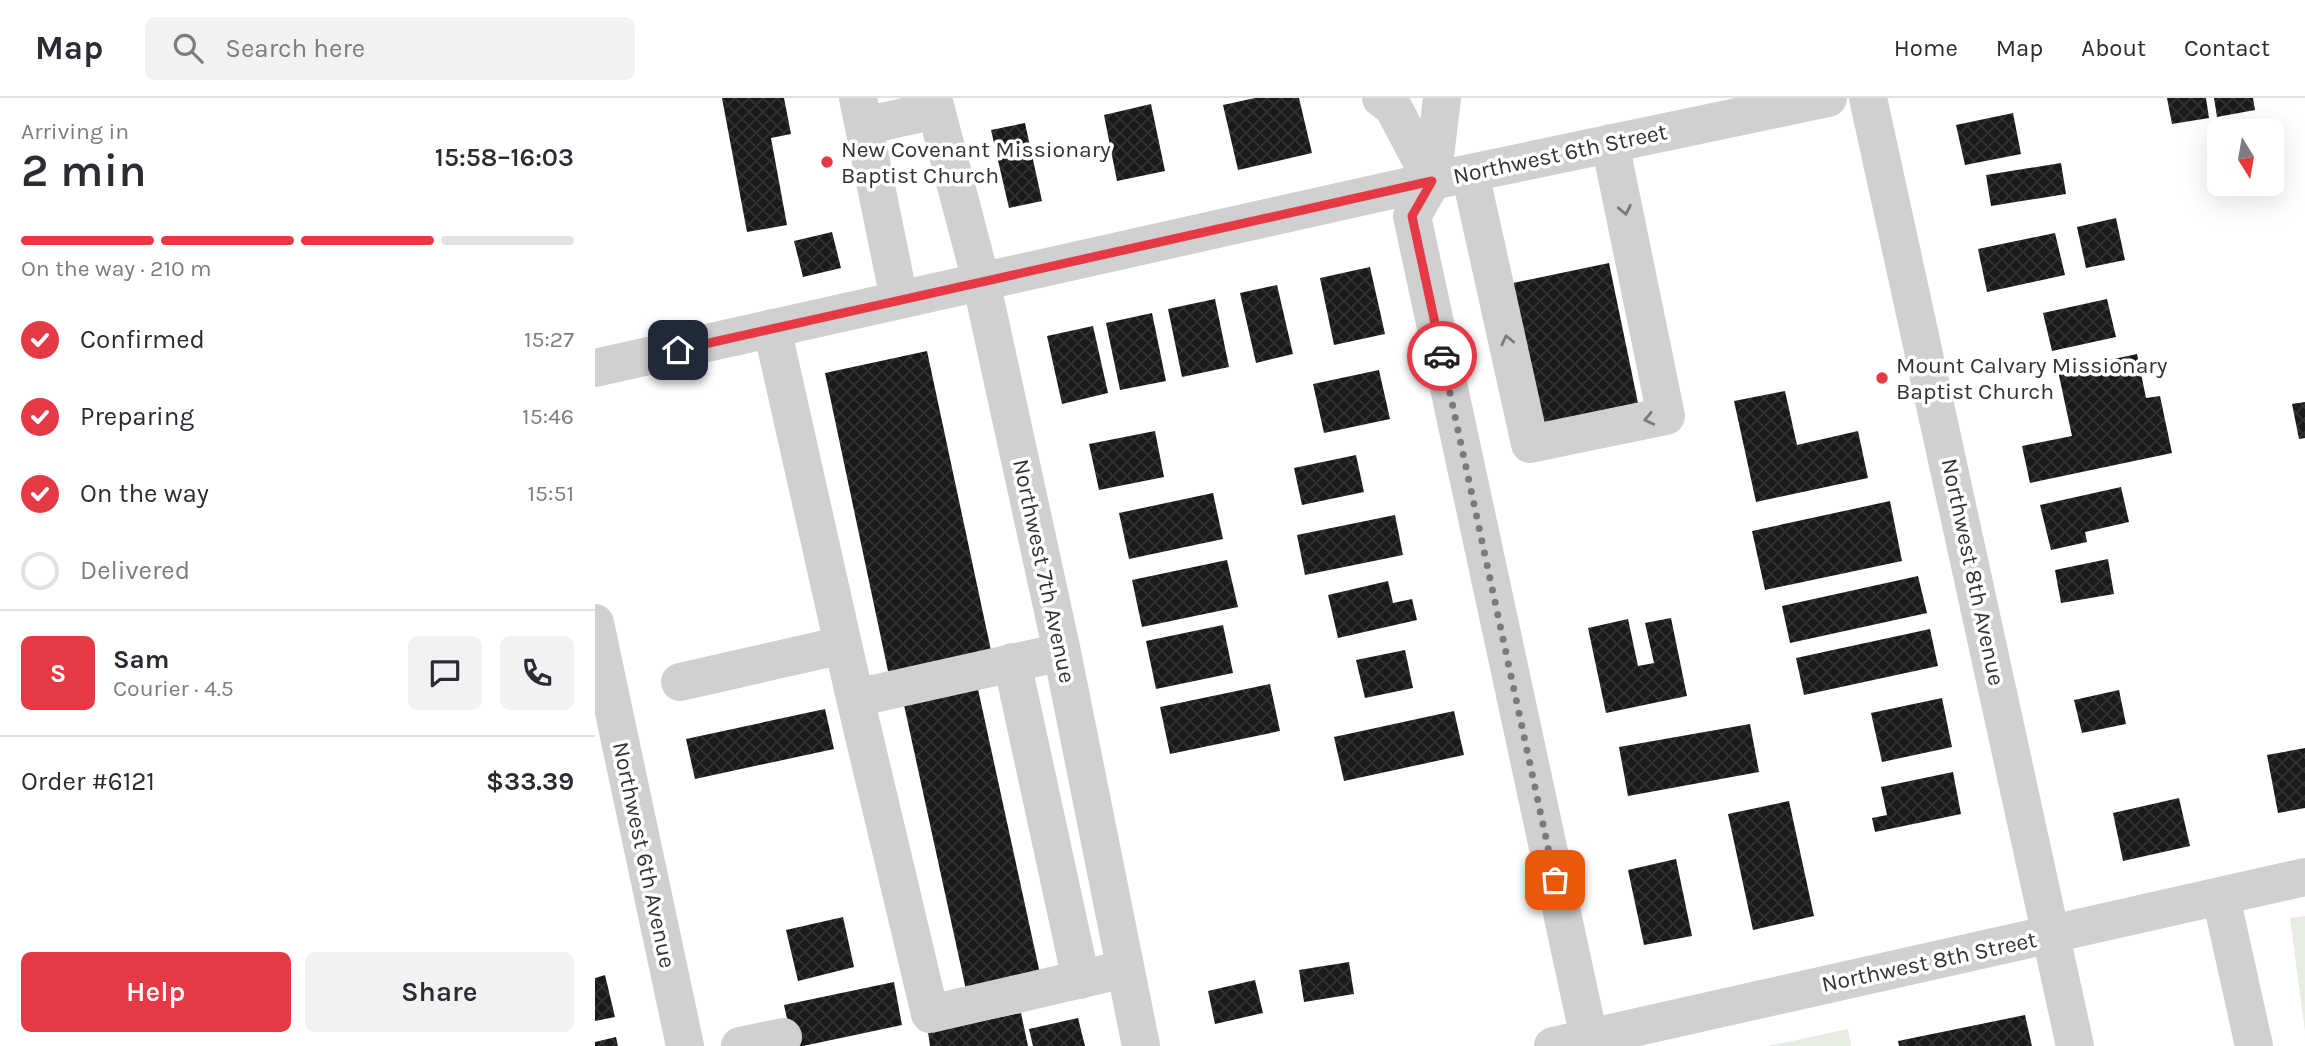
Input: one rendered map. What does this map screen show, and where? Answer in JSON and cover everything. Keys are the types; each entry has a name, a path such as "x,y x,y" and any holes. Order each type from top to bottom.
{"street":[{"path":"1381,98 1392,107 1432,181"},
{"path":"1442,98 1432,181 1412,216 1571,1042"},
{"name":"Northwest 6th Street","path":"595,368 1432,181 1828,98"},
{"name":"Northwest 8th Avenue","path":"1868,98 2075,1046"},
{"path":"899,299 861,112 935,104"},
{"name":"Northwest 7th Avenue","path":"935,104 981,281 1062,652 1141,1046"},
{"path":"1470,173 1530,444 1666,416 1610,144"},
{"path":"772,328 855,698 930,1014 1125,970"},
{"name":"Northwest 6th Avenue","path":"595,623 685,1046"},
{"path":"680,682 843,645"},
{"path":"855,698 1062,652"},
{"path":"1012,662 1081,980"},
{"name":"Northwest 8th Street","path":"1571,1042 2305,877"},
{"path":"2221,897 2254,1046"},
{"path":"740,1046 783,1037"}],"shaded area":[{"path":"2305,916 2305,1031 2290,918"},
{"path":"1848,1029 1851,1046 1768,1046"}],"building":[{"path":"722,98 784,98 791,134 771,138 787,225 747,232"},
{"path":"1255,98 1299,98 1312,153 1238,170 1223,105"},
{"path":"2167,98 2206,98 2209,118 2172,124"},
{"path":"2214,98 2253,98 2255,110 2217,117"},
{"path":"1151,104 1165,171 1117,181 1104,115"},
{"path":"2013,113 2021,154 1965,165 1956,125"},
{"path":"1025,123 1042,201 1009,208 991,130"},
{"path":"2061,163 2066,194 1991,206 1986,175"},
{"path":"2116,218 2125,260 2086,268 2077,227"},
{"path":"832,232 841,268 803,277 794,241"},
{"path":"2055,233 2065,275 1987,292 1978,249"},
{"path":"1609,263 1638,403 1542,423 1513,283"},
{"path":"1370,267 1385,334 1334,345 1320,278"},
{"path":"1277,285 1293,354 1256,363 1240,293"},
{"path":"1215,299 1229,367 1182,377 1168,309"},
{"path":"2107,299 2116,337 2052,351 2043,313"},
{"path":"1152,313 1166,381 1120,390 1106,323"},
{"path":"1093,326 1108,393 1062,404 1047,336"},
{"path":"927,351 992,655 889,676 825,373"},
{"path":"2137,354 2146,398 2160,396 2172,453 2030,483 2022,446 2072,436 2058,371"},
{"path":"1379,370 1390,419 1324,433 1313,384"},
{"path":"1785,391 1797,445 1858,431 1868,478 1756,502 1734,401"},
{"path":"2305,402 2305,438 2299,439 2292,404"},
{"path":"1155,431 1164,477 1099,490 1089,444"},
{"path":"1356,455 1364,492 1302,505 1294,468"},
{"path":"2121,487 2129,522 2085,532 2087,542 2051,550 2040,505"},
{"path":"1213,493 1223,539 1129,559 1119,513"},
{"path":"1890,501 1902,561 1765,590 1752,531"},
{"path":"1395,515 1403,555 1305,575 1297,535"},
{"path":"2108,559 2114,594 2061,603 2055,570"},
{"path":"1227,560 1238,607 1142,627 1132,580"},
{"path":"1918,576 1927,613 1790,643 1782,606"},
{"path":"1388,581 1393,603 1412,599 1417,620 1338,638 1328,595"},
{"path":"1671,618 1687,696 1606,713 1588,628 1628,619 1638,666 1654,663 1645,623"},
{"path":"1223,625 1233,673 1156,689 1146,641"},
{"path":"1930,629 1938,666 1804,695 1796,658"},
{"path":"1405,650 1413,688 1365,698 1356,660"},
{"path":"1270,684 1280,731 1170,754 1160,707"},
{"path":"978,689 1042,983 968,999 904,705"},
{"path":"2119,690 2126,724 2082,733 2074,700"},
{"path":"1942,698 1952,747 1882,762 1871,713"},
{"path":"825,709 834,749 695,779 686,739"},
{"path":"1454,711 1464,755 1344,781 1334,737"},
{"path":"1750,724 1759,772 1628,796 1619,747"},
{"path":"2305,748 2305,808 2278,813 2267,755"},
{"path":"1953,772 1961,814 1875,832 1872,818 1887,815 1881,787"},
{"path":"2179,798 2190,846 2123,861 2113,813"},
{"path":"1789,801 1814,916 1753,930 1728,814"},
{"path":"1676,859 1692,936 1644,945 1628,870"},
{"path":"843,917 854,967 798,981 786,930"},
{"path":"1349,962 1354,994 1304,1002 1299,970"},
{"path":"605,975 615,1017 595,1021 595,978"},
{"path":"1255,980 1263,1013 1215,1024 1208,991"},
{"path":"894,982 902,1025 793,1046 784,1005"},
{"path":"1021,1013 1028,1046 930,1046 928,1032"},
{"path":"2025,1015 2032,1046 1899,1046 1898,1041"},
{"path":"1078,1018 1085,1046 1033,1046 1029,1029"},
{"path":"616,1037 618,1046 595,1046 595,1042"}],"way so far":[{"path":"1442,356 1555,880"}],"place":[{"name":"New Covenant Missionary Baptist Church","path":"827,162"},
{"name":"Mount Calvary Missionary Baptist Church","path":"1882,378"}],"route":[{"path":"678,350 1432,181 1412,216 1442,356"}]}
